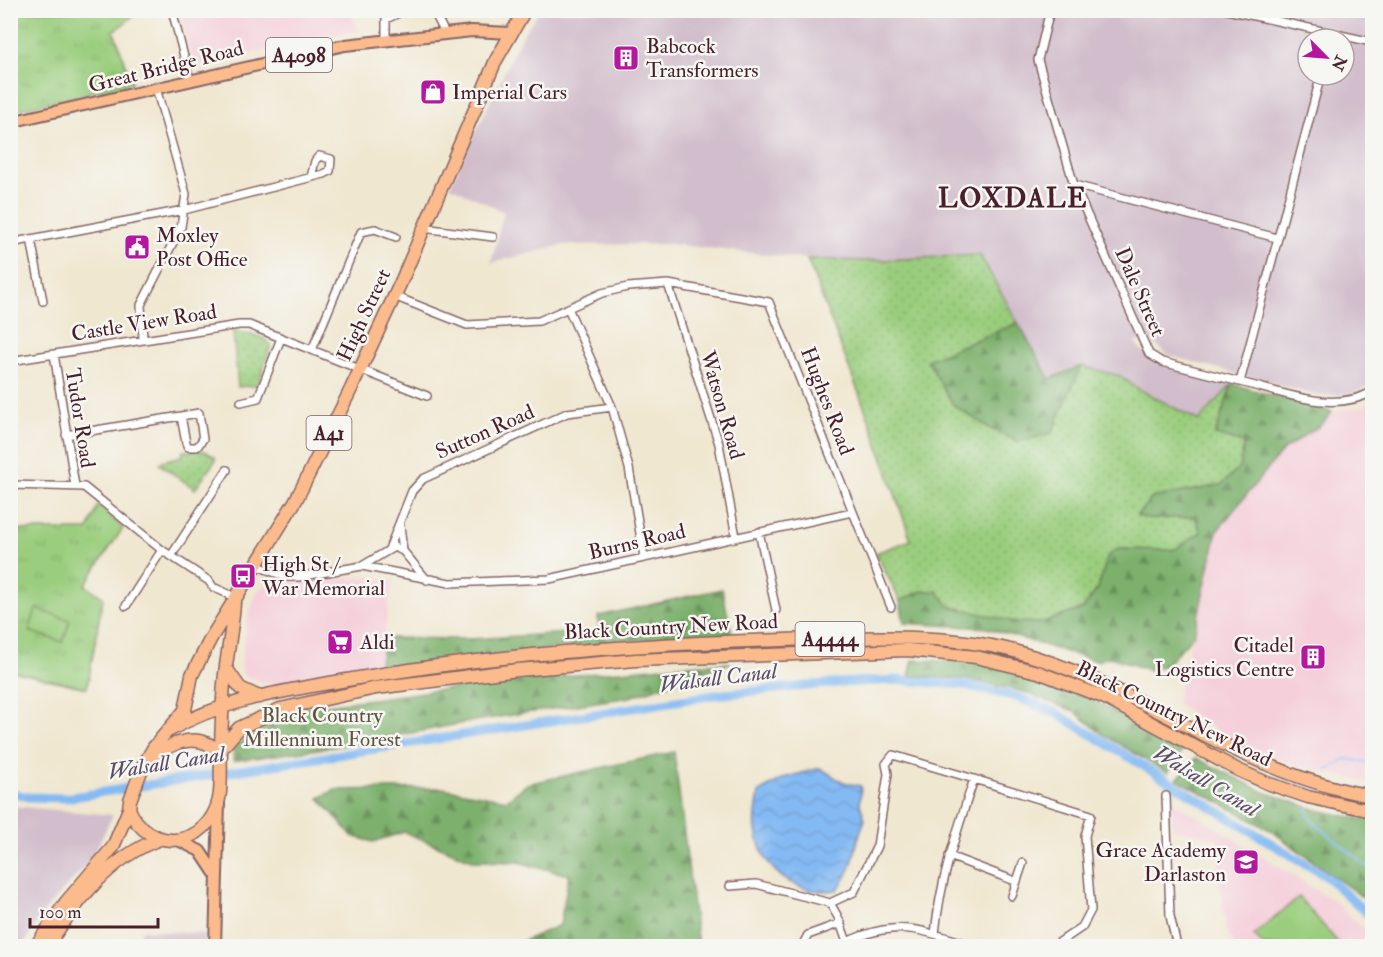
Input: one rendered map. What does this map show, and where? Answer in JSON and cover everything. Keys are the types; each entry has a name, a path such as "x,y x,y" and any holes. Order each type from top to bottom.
{"highway":[{"name":"A41","path":"510,33 525,10"},
{"name":"High Street","path":"168,731 185,710 192,675 225,612 258,566 296,500 360,371 510,33"},
{"name":"High Street","path":"221,757 225,663 235,601"},
{"name":"Black Country New Road","path":"168,731 198,714 259,697 375,675 571,652 732,641 888,637 944,640 1013,651 1070,668 1120,690 1248,758 1318,784 1372,796"},
{"name":"Black Country New Road","path":"221,757 238,728 280,709 376,688 518,670 636,660 907,650 975,657 1038,672 1102,697 1238,770 1268,783 1308,797 1372,811"},
{"path":"202,656 216,652 225,663 236,684 259,697"},
{"name":"A41","path":"36,946 66,902 112,847 130,805 141,770 154,747 168,731"},
{"path":"141,770 160,751 185,741 206,743 221,757"},
{"name":"A41","path":"178,840 192,835 207,823 219,800 221,757"},
{"path":"130,805 141,829 160,839 178,840"},
{"path":"47,946 70,912 95,884 118,863 141,847 160,839"}],"main road":[{"name":"Great Bridge Road","path":"10,122 73,110 156,87 345,45 445,33 484,31 510,33"},
{"path":"215,946 219,800"},
{"path":"178,840 200,851 217,878"}],"street":[{"path":"172,10 190,80"},
{"path":"386,40 386,19 405,10"},
{"path":"433,10 445,33"},
{"name":"Dale Street","path":"1050,10 1038,60 1074,185 1149,354 1162,362 1331,403 1349,401 1372,392"},
{"path":"1227,10 1296,27"},
{"path":"1356,40 1372,42"},
{"path":"143,339 141,305 181,226 186,194 156,87"},
{"path":"1240,382 1318,87"},
{"path":"10,243 184,210 311,177"},
{"path":"1074,185 1277,238"},
{"path":"423,228 493,237"},
{"path":"312,350 361,232 375,229 396,237"},
{"path":"31,239 43,301"},
{"path":"394,296 468,325 539,321 602,293 628,287 668,284"},
{"name":"Hughes Road","path":"668,284 765,301 771,304 891,607"},
{"name":"Watson Road","path":"668,284 719,444 736,537"},
{"path":"568,308 612,407 629,468 644,557"},
{"name":"Castle View Road","path":"10,361 143,339 249,325 427,396"},
{"path":"241,402 258,398 281,338"},
{"name":"Tudor Road","path":"54,354 75,486"},
{"name":"Sutton Road","path":"386,551 412,491 433,474 567,413 612,407"},
{"path":"66,435 198,413 203,439 197,447 188,447 181,416"},
{"path":"171,556 227,470"},
{"path":"10,486 75,486 90,491 162,550 235,601"},
{"name":"Burns Road","path":"400,573 450,583 549,579 852,512"},
{"name":"Sutton Road","path":"400,523 403,551"},
{"path":"759,532 776,610"},
{"path":"126,606 162,550"},
{"path":"362,566 386,551 403,551 427,580"},
{"path":"386,551 382,563 387,571"},
{"path":"258,566 286,577 362,566 400,573 406,567 408,559"},
{"path":"730,886 756,884 830,903 854,892 877,846 888,774 886,764 893,755 1091,815 1085,836 1091,910 1082,927 1054,946"},
{"path":"935,934 938,900 949,856 974,779"},
{"path":"1166,796 1170,916 1178,946"},
{"path":"949,856 1015,881"},
{"path":"1012,896 1015,881 1023,863"},
{"path":"830,903 841,923 845,944 891,927 909,927 974,946"},
{"path":"54,946 70,912"},
{"path":"802,946 808,935 841,923"}],"shaded area":[{"path":"179,11 350,11 359,31 194,65"},
{"path":"443,11 488,11 457,20"},
{"path":"539,11 1372,11 1372,384 1351,394 1318,396 1168,355 1149,339 1134,342 1154,363 1232,384 1199,421 1137,388 1120,376 1081,366 1050,379 980,255 862,261 807,259 670,244 563,245 491,263 504,212 450,186 520,39"},
{"path":"1372,399 1372,783 1297,766 1230,739 1176,703 1217,531 1283,450 1320,425 1332,412 1362,407"},
{"path":"373,577 393,581 379,668 270,685 243,675 241,665 248,614 258,590 271,581"},
{"name":"Grace Academy Darlaston","path":"1171,800 1333,900 1372,936 1372,946 1236,946 1226,930 1219,875 1218,838 1173,829"},
{"path":"11,806 113,815 90,861 47,908 22,946 11,946"},
{"path":"142,930 206,934 205,946 133,946"}],"green space":[{"path":"10,11 140,11 114,31 132,83 11,111"},
{"path":"980,255 1018,323 927,360 1052,433 1081,366 1120,376 1137,388 1199,421 1232,384 1215,434 1244,443 1240,467 1221,485 1152,498 1137,515 1153,519 1195,517 1201,532 1174,550 1118,549 1108,556 1098,588 1083,609 1040,623 1015,622 948,606 922,591 900,601 876,553 911,540 870,422 807,259 862,261"},
{"path":"1018,323 1050,379 1081,366 1052,433 1018,442 989,428 953,405 927,360"},
{"path":"233,331 261,337 271,345 258,385 238,387"},
{"path":"1232,384 1332,412 1321,425 1283,450 1217,531 1194,635 1166,665 1149,670 1110,657 1096,661 987,628 904,623 900,601 922,591 937,591 949,606 1015,622 1040,623 1083,609 1098,588 1108,556 1118,549 1174,550 1201,532 1195,517 1153,519 1137,516 1152,498 1221,485 1240,467 1244,443 1215,435"},
{"path":"203,450 215,457 215,461 195,489 159,464 182,456 183,451"},
{"path":"98,505 123,528 85,585 103,597 87,688 11,671 11,530 88,530"},
{"name":"Black Country Millennium Forest","path":"722,589 732,634 602,643 379,668 384,638 471,639 599,631 598,616"},
{"path":"36,609 70,620 63,642 29,631"},
{"path":"913,660 973,663 1035,677 1111,709 1183,749 1168,773 1102,734 1074,711 1021,691 964,679 909,676"},
{"name":"Black Country Millennium Forest","path":"730,663 630,697 480,720 353,744 233,761 233,750 248,735 304,708 499,682"},
{"path":"674,752 698,946 512,946 560,925 569,875 518,862 474,861 404,832 373,842 352,836 319,798 335,790 442,788 507,800 527,784"},
{"path":"1196,758 1264,792 1317,810 1372,821 1372,904 1270,830 1177,779"},
{"path":"1299,897 1341,946 1264,946 1254,935"}],"water":[{"path":"820,768 842,782 861,786 860,804 865,820 852,864 837,890 807,889 783,878 765,858 756,830 759,792 784,778"}],"waterway":[{"name":"Walsall Canal","path":"10,792 28,797 66,798 714,695 837,683 897,680 964,685 1017,697 1056,713 1327,877 1372,918"},
{"path":"1327,771 1345,759 1372,763"},
{"path":"1307,808 1310,819 1372,871"}],"place":[{"name":"Babcock Transformers","path":"626,58"},
{"name":"Imperial Cars","path":"433,92"},
{"name":"Moxley Post Office","path":"137,247"},
{"name":"High St / War Memorial","path":"243,576"},
{"name":"Aldi","path":"340,642"},
{"name":"Citadel Logistics Centre","path":"1313,657"},
{"name":"Grace Academy Darlaston","path":"1246,862"}],"district":[{"name":"LOXDALE","path":"1013,198"}]}
